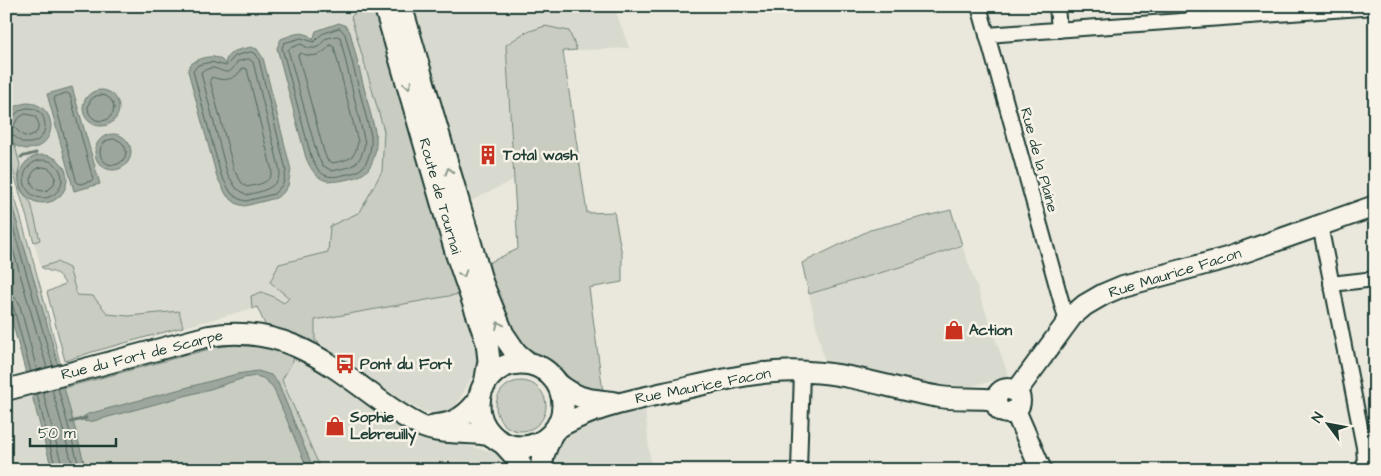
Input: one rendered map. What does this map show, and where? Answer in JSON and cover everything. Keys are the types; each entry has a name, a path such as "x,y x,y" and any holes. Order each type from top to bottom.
{"main road":[{"name":"Route de Tournai","path":"385,6 457,255 472,302 488,342 489,361 482,391"},
{"name":"Route de Tournai","path":"401,6 482,283 503,334 516,353 528,363"},
{"path":"523,470 516,457 486,428 481,419 479,408 482,391 492,374 512,364 528,363 545,370 557,383 562,394 562,418 543,455 541,470"},
{"path":"498,440 514,447 526,447 537,444 554,432"}],"street":[{"name":"Rue de la Plaine","path":"979,6 1066,322"},
{"path":"1057,6 1059,30"},
{"path":"987,35 1059,30 1193,13 1375,7"},
{"name":"Rue Maurice Facon","path":"1016,401 1066,322 1085,305 1113,290 1227,258 1374,207"},
{"path":"1320,225 1364,446 1365,462 1363,470"},
{"path":"1331,284 1375,279"},
{"name":"Rue du Fort de Scarpe","path":"6,390 209,336 227,333 254,333 285,342 319,358 406,418 436,431 474,433 498,440"},
{"path":"799,470 802,371"},
{"name":"Rue Maurice Facon","path":"554,432 574,419 618,403 746,376 802,371 836,375 940,397 996,400 998,394 1010,389 1016,401"},
{"name":"Rue Maurice Facon","path":"557,383 580,398 618,403"},
{"name":"Rue du Fort de Scarpe","path":"406,418 435,425 451,423 464,416 482,391"},
{"path":"1016,401 1041,470"}],"shaded area":[{"path":"6,6 356,6 473,323 480,356 478,366 453,411 446,413 425,412 404,402 315,340 262,306 92,352 57,262 41,267 6,146"},
{"path":"356,6 377,6 460,294 315,320 315,340 319,343 315,346 266,327 257,307 252,309 251,296 261,292 284,303 289,298 270,282 279,264 328,252 330,226 360,212 382,171 384,131 351,17 358,10"},
{"path":"411,6 614,6 629,48 563,51 506,45 513,180 469,202 429,73"},
{"path":"545,26 569,31 577,50 563,51 587,213 614,212 622,255 622,282 589,288 603,392 587,388 571,379 553,361 521,343 506,319 486,264 518,249 506,45 524,33"},
{"path":"6,136 15,146 20,165 18,173 20,189 31,203 40,240 34,242 6,146"},
{"path":"6,167 54,338 60,363 57,364 6,185"},
{"path":"951,210 962,245 910,264 809,294 802,263 870,230"},
{"path":"962,245 1009,377 971,386 934,385 862,369 825,364 809,294 910,264"},
{"path":"57,262 69,268 77,295 93,296 108,314 129,316 179,311 183,327 65,361 47,292 65,284 57,274 41,267"},
{"path":"243,344 267,347 295,357 282,380 321,470 86,470 63,388 217,347"},
{"path":"295,357 317,369 411,432 493,452 558,434 605,417 645,407 651,470 321,470 282,380"},
{"path":"516,381 526,381 539,388 546,401 546,411 539,424 526,431 516,431 507,427 500,420 496,411 496,401 500,392 507,385"},
{"path":"31,392 51,470 6,470 6,398"}],"water":[{"path":"339,23 346,26 350,32 376,135 376,146 371,164 364,173 357,177 330,181 316,175 306,158 277,48 281,39 302,33 310,36 313,40 316,31"},
{"path":"251,47 257,49 263,58 291,170 288,186 283,193 276,198 245,206 237,204 227,196 217,177 188,71 190,65 203,58 218,58 225,64 226,59 231,53"},
{"path":"72,87 100,184 74,191 47,94"},
{"path":"101,90 108,91 114,95 118,101 118,115 114,121 108,125 101,126 94,125 88,121 84,115 83,108 84,101 88,95 94,91"},
{"path":"28,103 41,107 47,113 51,126 47,139 41,145 28,149 15,145 9,139 5,126 9,113 15,107"},
{"path":"113,134 120,135 126,139 130,145 130,159 126,165 120,169 113,170 106,169 100,165 96,159 95,152 96,145 100,139 106,135"},
{"path":"43,155 52,157 60,162 65,170 67,179 65,188 60,196 52,201 43,203 34,201 26,196 21,188 19,179 21,170 26,162 34,157"},
{"path":"6,185 49,331 86,470 52,470 6,299"},
{"path":"258,371 271,375 278,383 314,470 308,470 273,387 263,378 255,376 90,422 84,421 83,417 88,414 237,374"}],"waterway":[{"path":"21,157 36,153"},
{"path":"71,422 86,418"}],"place":[{"name":"Total wash","path":"488,155"},
{"name":"Action","path":"954,330"},
{"name":"Pont du Fort","path":"345,364"},
{"name":"Sophie Lebreuilly","path":"335,426"}]}
